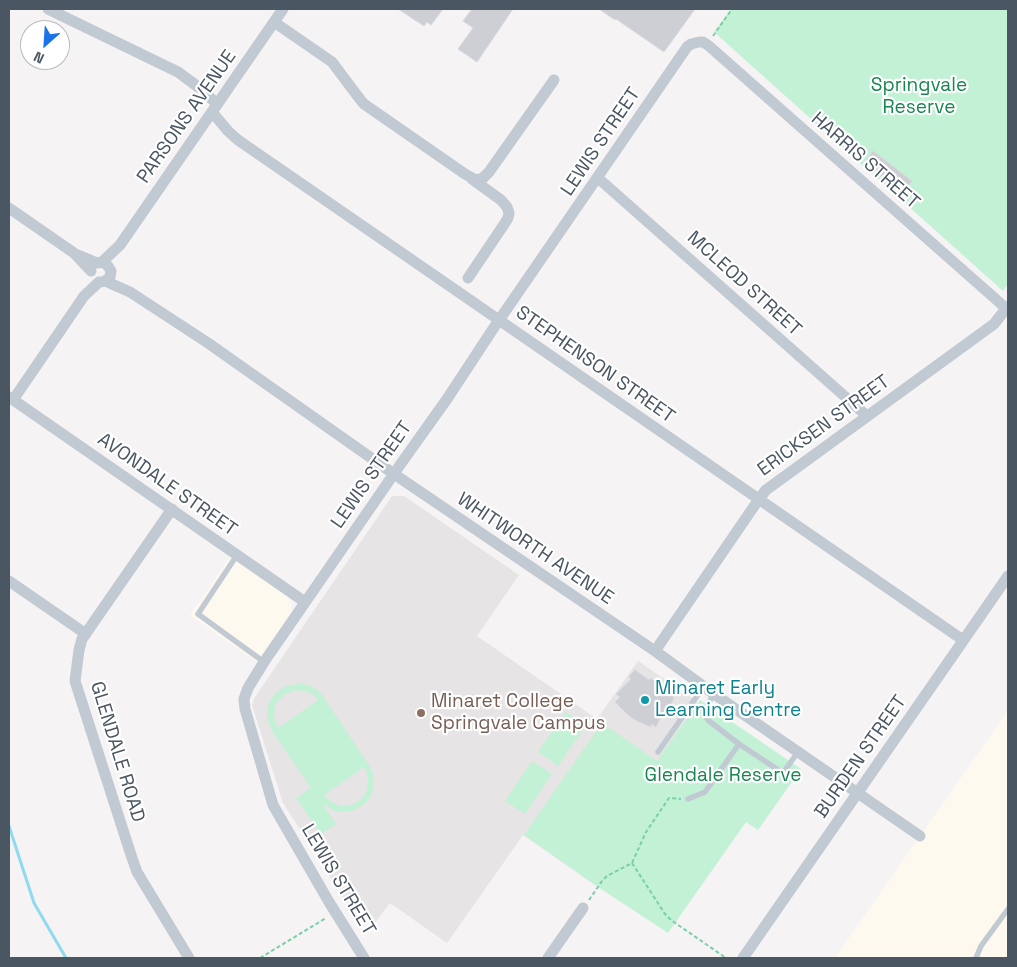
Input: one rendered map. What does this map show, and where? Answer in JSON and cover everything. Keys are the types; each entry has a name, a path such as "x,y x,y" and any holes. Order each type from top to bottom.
{"street":[{"name":"STEPHENSON STREET","path":"48,9 178,72 201,89 215,108 228,131 238,140 963,640"},
{"name":"PARSONS AVENUE","path":"11,398 284,9"},
{"path":"274,22 329,59 364,104 471,178 501,200 507,207 509,212 508,218 468,278"},
{"name":"LEWIS STREET","path":"364,958 273,805 245,709 244,699 248,688 305,602 447,399 687,47 691,44 705,41"},
{"name":"HARRIS STREET","path":"705,41 703,42 1008,308"},
{"path":"471,178 480,180 483,178 554,80"},
{"name":"MCLEOD STREET","path":"598,178 867,416"},
{"name":"WHITWORTH AVENUE","path":"9,208 130,292 208,343 394,474 655,651 920,836"},
{"name":"ERICKSEN STREET","path":"655,651 759,499 775,482 994,324 1008,308"},
{"name":"AVONDALE STREET","path":"11,398 305,602"},
{"name":"GLENDALE ROAD","path":"172,509 86,634 79,650 75,676 134,865 189,958"},
{"name":"BURDEN STREET","path":"743,958 1008,576"},
{"path":"9,581 86,634"},
{"path":"548,958 583,908"}],"lane":[{"path":"237,555 198,614 264,662"},
{"path":"658,752 704,686"},
{"path":"714,694 706,707 705,716 708,722 739,744 783,773 798,752"},
{"path":"688,799 705,792 739,744"},
{"path":"976,958 981,946 1008,909"}],"path":[{"path":"705,41 732,9"},
{"path":"583,908 607,876 632,863 646,832 669,798 688,799"},
{"path":"632,863 665,914 726,958"},
{"path":"260,958 326,918"}],"shaded area":[{"name":"Minaret College Springvale Campus","path":"392,496 404,496 519,575 477,636 597,719 638,661 698,702 658,761 595,885 523,835 447,943 390,903 374,924 348,905 283,803 252,705 255,697"},
{"path":"230,557 288,597 292,604 291,612 257,662 190,615"},
{"path":"1008,711 1008,958 835,958 926,827"}],"green space":[{"name":"Springvale Reserve","path":"731,9 1008,9 1008,284 1003,291 714,32"},
{"path":"299,683 311,686 321,693 369,765 374,777 370,798 356,809 341,812 333,810 322,803 336,824 321,834 296,798 311,788 272,731 267,717 269,702 284,687","holes":["297,690 309,692 318,700 278,728 274,714 276,703 285,694","364,767 368,776 368,784 366,793 360,800 352,805 343,806 335,804 326,798 324,795"]},
{"name":"Glendale Reserve","path":"700,700 801,769 758,830 746,822 668,933 524,835 602,723 657,761"},
{"path":"566,712 586,725 558,766 538,752"},
{"path":"532,761 552,774 525,814 505,801"}],"building":[{"path":"398,9 443,9 431,25 427,22 424,26"},
{"path":"472,9 513,9 477,62 458,49 473,28 463,21"},
{"path":"599,9 695,9 664,52"},
{"path":"873,151 912,181 903,192 864,163"},
{"name":"Minaret Early Learning Centre","path":"635,670 649,680 650,678 661,686 660,688 674,697 669,709 665,708 656,727 652,724 651,727 635,720 615,702 620,697 616,694 631,679 629,676"}],"waterway":[{"path":"9,826 34,903 66,958"}],"place":[{"name":"Minaret Early Learning Centre","path":"645,700"},
{"name":"Minaret College Springvale Campus","path":"421,713"}]}
